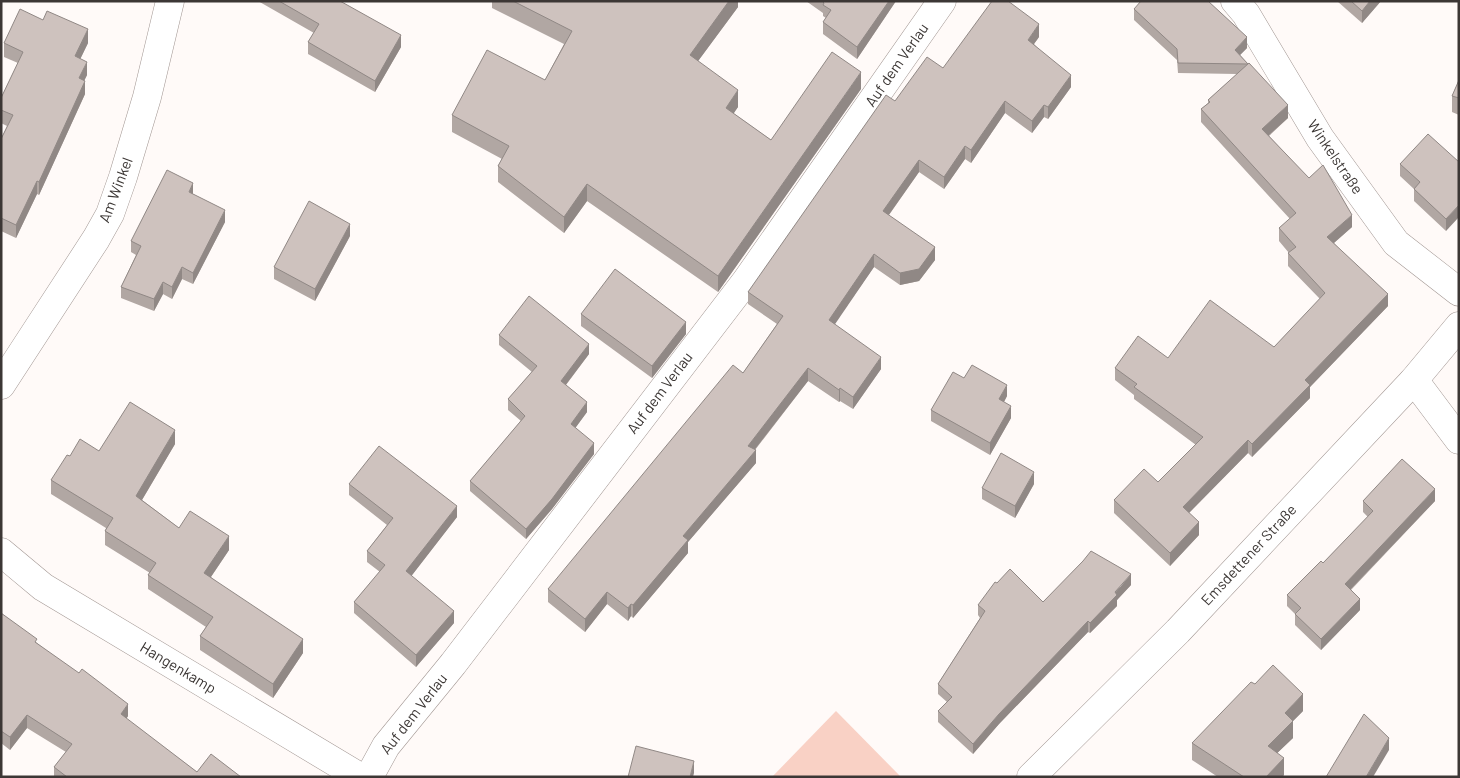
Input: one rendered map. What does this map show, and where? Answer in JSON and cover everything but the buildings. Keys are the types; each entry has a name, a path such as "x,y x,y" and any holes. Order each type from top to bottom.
{"street":[{"name":"Am Winkel","path":"1,385 96,239 110,214 147,98 170,1"},
{"name":"Auf dem Verlau","path":"369,777 386,746 453,664 746,281 942,1"},
{"name":"Winkelstraße","path":"1235,1 1246,14 1320,138 1396,243 1459,292"},
{"name":"Emsdettener Straße","path":"1031,777 1178,631 1414,380 1459,326"},
{"path":"1414,380 1459,440"},
{"name":"Hangenkamp","path":"1,552 43,588 360,777"}],"shaded area":[{"path":"836,711 901,777 772,777"}]}
